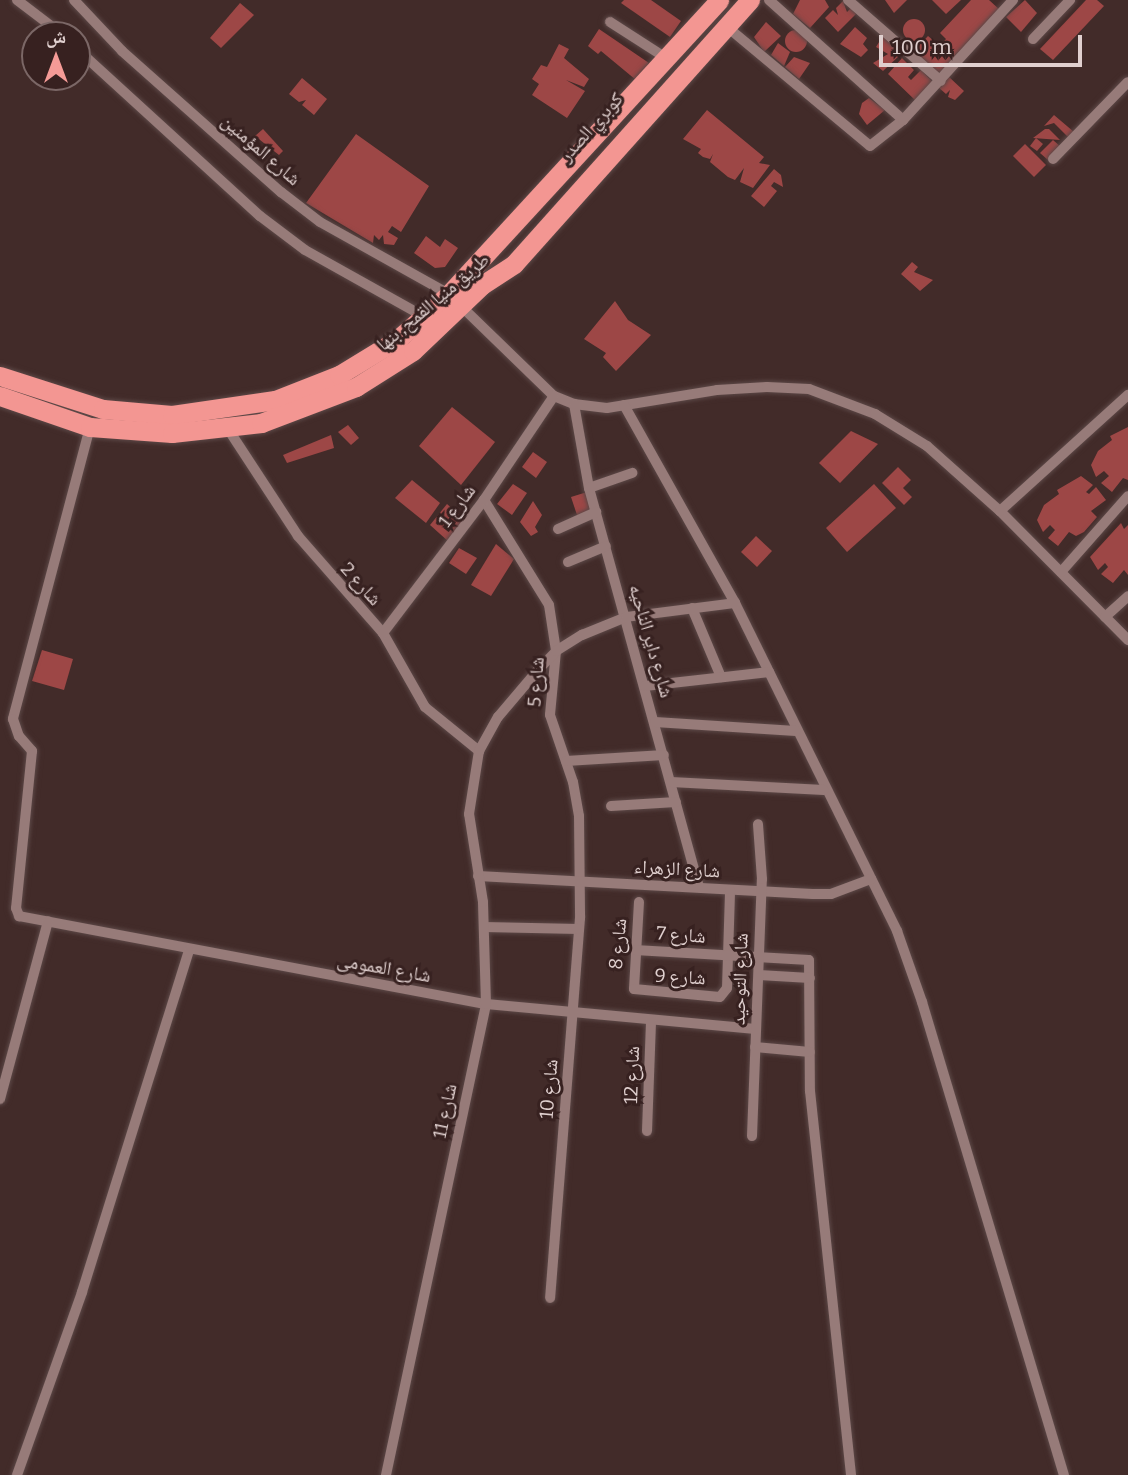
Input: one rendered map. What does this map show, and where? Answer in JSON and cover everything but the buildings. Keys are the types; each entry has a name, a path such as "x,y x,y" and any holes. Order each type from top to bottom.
{"highway":[{"name":"طريق منيا القمح, بنها","path":"0,396 90,427 172,433 228,429 294,414 356,387 413,351 554,182 719,0"},
{"name":"كوبري الصدر","path":"554,182 579,163 727,0"},
{"name":"كوبري الصدر","path":"482,285 734,0"},
{"name":"طريق منيا القمح, بنها","path":"0,376 103,409 172,415 230,410 275,400 339,375 425,317 514,264 750,0"}],"street":[{"path":"18,0 45,21"},
{"name":"شارع المؤمنين","path":"74,0 122,51 281,192 320,222 456,300 554,396"},
{"path":"769,0 903,120"},
{"path":"848,0 941,81"},
{"path":"726,26 865,146 877,144 903,120 1013,0"},
{"path":"1033,38 1070,0"},
{"path":"610,22 666,58"},
{"path":"91,62 260,216 305,250 425,317"},
{"path":"1053,159 1128,82"},
{"path":"554,396 574,404 598,408 717,390 809,390 902,429 1000,511 1128,640"},
{"name":"شارع 1","path":"383,634 484,500 554,396"},
{"path":"1000,511 1128,396"},
{"name":"شارع داير الناحيه","path":"574,404 589,488 699,887"},
{"path":"624,405 735,603 824,790 871,878 915,977 1064,1475"},
{"name":"شارع العمومى","path":"90,427 13,719 19,736 32,751 16,908 19,916 486,1004 756,1029"},
{"name":"شارع 2","path":"228,429 298,537 383,634 425,707 479,751"},
{"path":"589,488 632,473"},
{"path":"1060,572 1128,496"},
{"name":"شارع 5","path":"484,500 549,605 556,651 550,715 577,799 580,882"},
{"path":"558,529 596,512"},
{"path":"568,562 606,546"},
{"path":"1105,617 1128,596"},
{"path":"479,751 499,717 556,651 626,617 735,603"},
{"path":"692,608 721,677"},
{"path":"645,686 769,672"},
{"path":"655,722 796,731"},
{"name":"شارع 11","path":"386,1475 486,1004 484,927 469,814 479,751"},
{"path":"566,761 664,755"},
{"path":"671,782 824,790"},
{"path":"611,806 676,802"},
{"name":"شارع التوحيد","path":"752,1136 761,891 758,824"},
{"name":"شارع الزهراء","path":"478,876 831,894 871,878"},
{"name":"شارع 10","path":"550,1298 573,1013 580,882"},
{"path":"729,956 730,890"},
{"name":"شارع 8","path":"634,989 639,902"},
{"path":"0,1099 48,921"},
{"path":"484,927 579,929"},
{"path":"17,1475 82,1292 189,950"},
{"name":"شارع 7","path":"635,950 809,960 810,978"},
{"name":"شارع 9","path":"634,989 724,995 729,956"},
{"path":"758,975 810,978 810,1091 851,1475"},
{"name":"شارع 12","path":"648,1130 650,1020"},
{"path":"755,1047 810,1052"}]}
